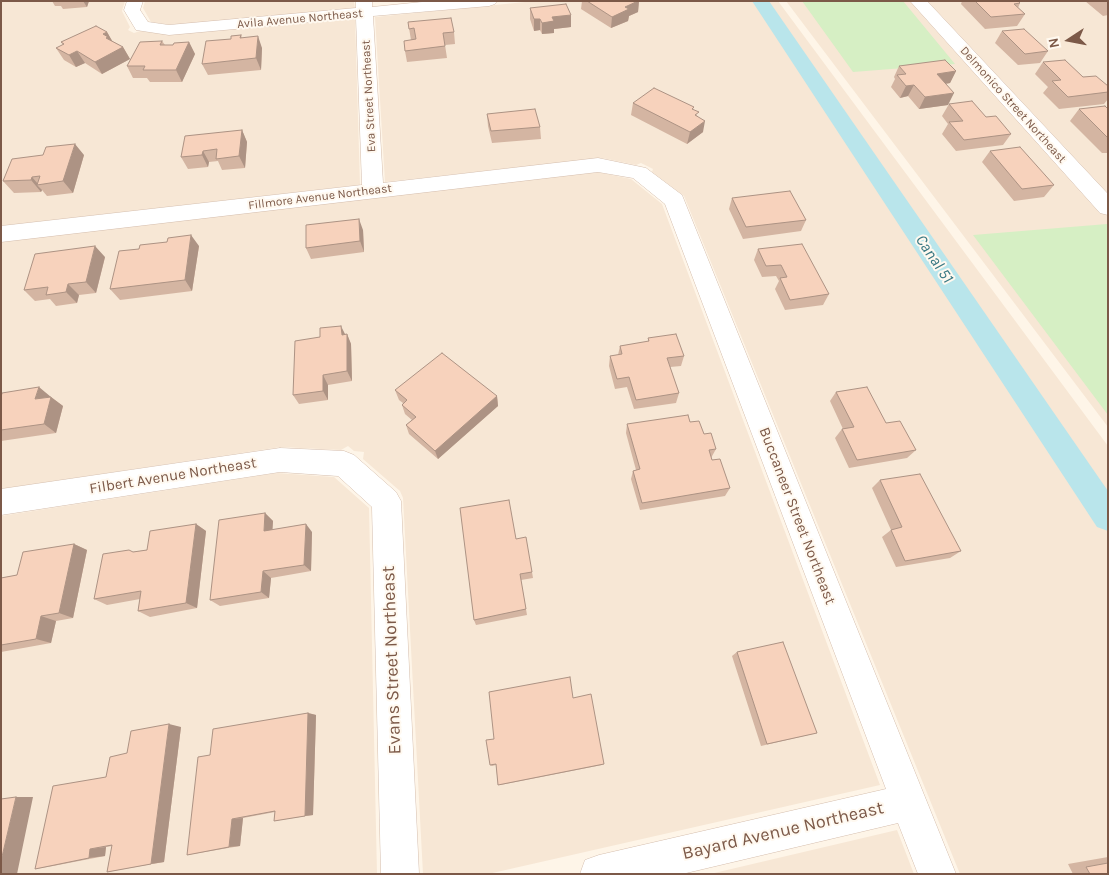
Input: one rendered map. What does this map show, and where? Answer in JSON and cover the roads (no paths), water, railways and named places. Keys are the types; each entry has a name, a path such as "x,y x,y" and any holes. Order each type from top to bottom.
{"street":[{"name":"Avila Avenue Northeast","path":"135,1 132,10 142,26 169,30 365,7 489,1"},
{"name":"Delmonico Street Northeast","path":"918,1 1108,208"},
{"name":"Eva Street Northeast","path":"365,7 373,191"},
{"name":"Fillmore Avenue Northeast","path":"1,234 598,165 639,173"},
{"name":"Buccaneer Street Northeast","path":"639,173 674,200 937,874"},
{"name":"Filbert Avenue Northeast","path":"1,502 280,460 344,464"},
{"name":"Evans Street Northeast","path":"344,464 386,501 400,874"},
{"name":"Bayard Avenue Northeast","path":"599,874 909,802"}],"waterway":[{"name":"Canal 51","path":"760,1 1108,517"}]}
